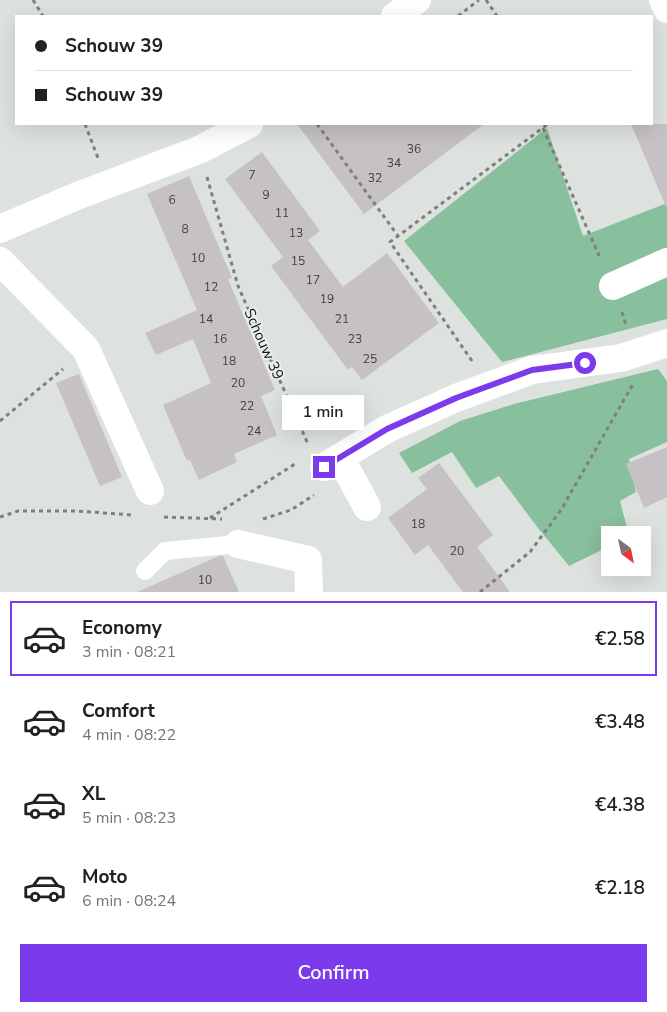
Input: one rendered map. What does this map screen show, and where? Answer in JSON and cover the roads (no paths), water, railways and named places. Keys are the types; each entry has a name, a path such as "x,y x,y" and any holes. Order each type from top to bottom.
{"street":[{"path":"663,0 667,9"},
{"path":"0,229 108,184 199,150 247,125"},
{"path":"0,261 86,349 150,491"},
{"path":"613,286 667,262"},
{"path":"368,507 328,464 387,429 456,398 532,370 621,358 667,343"},
{"path":"238,544 308,560 309,592"}],"lane":[{"path":"145,571 165,551 238,544"}]}
